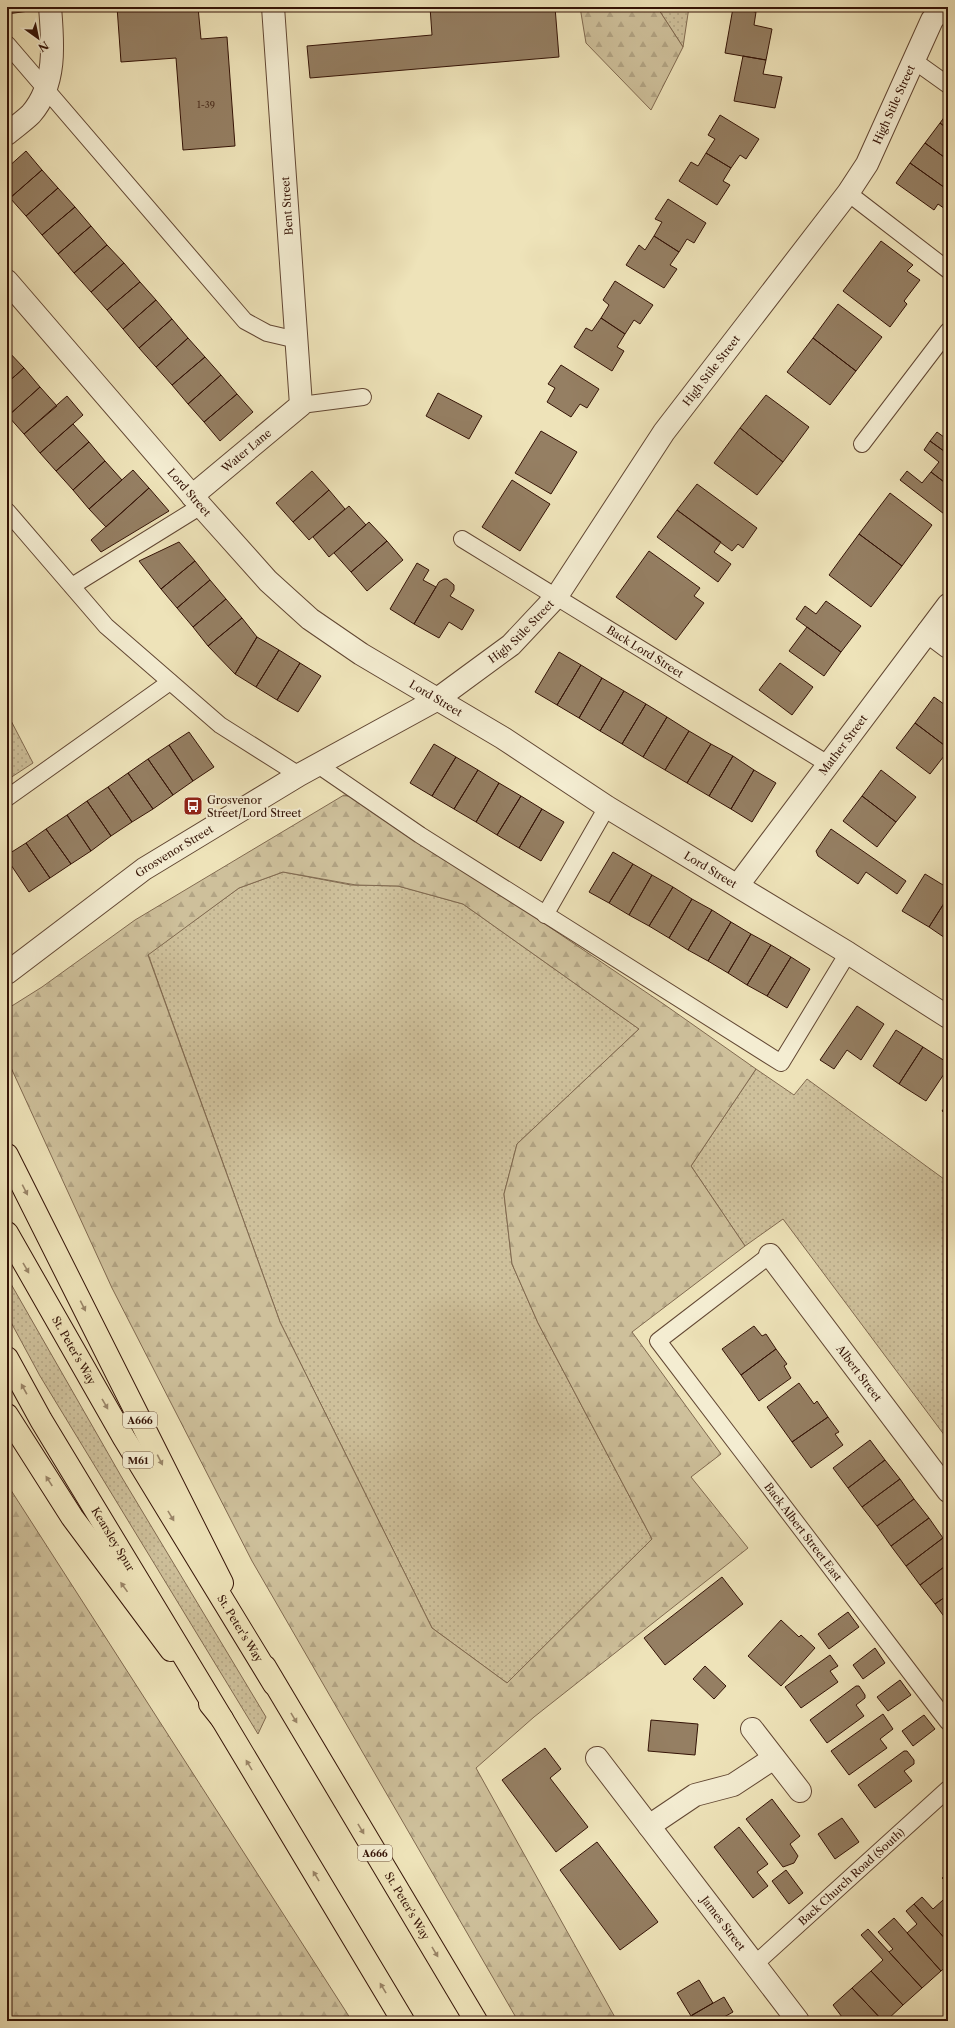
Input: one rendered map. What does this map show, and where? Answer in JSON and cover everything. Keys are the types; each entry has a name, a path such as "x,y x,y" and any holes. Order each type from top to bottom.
{"highway":[{"name":"A666","path":"7,1155 274,1684"},
{"name":"St. Peter's Way","path":"7,1233 124,1438 274,1684 476,2021"},
{"name":"Kearsley Spur","path":"7,1358 41,1420 222,1719"},
{"path":"7,1415 72,1517 222,1719 403,2021"}],"street":[{"path":"7,134 30,114 46,89 53,47 50,7"},
{"name":"Bent Street","path":"273,7 301,404"},
{"name":"High Stile Street","path":"436,700 511,645 557,596 664,432 848,192 867,164 932,20 943,7"},
{"name":"Lord Street","path":"7,281 196,501 268,581 310,619 361,654 436,700 503,738 608,807 738,885 948,1017"},
{"name":"Water Lane","path":"196,501 301,404"},
{"name":"Mather Street","path":"738,885 948,605"},
{"path":"928,632 948,647"},
{"name":"Grosvenor Street","path":"7,973 25,961 144,869 299,775 436,700"},
{"name":"Albert Street","path":"770,1255 948,1492"},
{"path":"752,1729 800,1791"},
{"name":"James Street","path":"597,1758 798,2021"},
{"path":"648,1826 695,1795 733,1785 774,1758"}],"lane":[{"path":"7,44 245,321 266,333 297,340"},
{"path":"913,60 948,85"},
{"path":"848,192 948,270"},
{"path":"862,444 948,331"},
{"path":"301,404 363,397"},
{"path":"72,586 196,501"},
{"path":"7,511 106,626 220,725 299,775"},
{"name":"Back Lord Street","path":"462,539 828,764"},
{"path":"7,798 170,682"},
{"path":"318,765 420,835 780,1064 848,953"},
{"path":"545,915 608,807"},
{"name":"Back Albert Street East","path":"770,1255 658,1341 948,1722"},
{"name":"Back Church Road (South)","path":"755,1964 948,1789"}],"green space":[{"path":"580,7 657,7 683,47 651,110 586,43"},
{"path":"657,7 689,7 683,47"},
{"path":"7,713 33,763 7,780"},
{"path":"344,795 358,798 665,1005 756,1069 691,1166 745,1246 632,1332 721,1454 691,1477 748,1548 534,1717 476,1768 617,2021 518,2021 252,1561 112,1288 7,1059 7,1009 42,987 135,920","holes":["283,872 356,885 398,886 463,904 639,1029 517,1144 504,1194 512,1264 538,1323 652,1539 507,1683 432,1628 280,1322 148,955 239,888"]},
{"path":"283,872 351,885 398,886 463,904 639,1029 517,1144 504,1194 512,1264 538,1323 652,1539 507,1683 432,1628 280,1322 148,954 239,888"},
{"path":"756,1069 794,1095 807,1079 948,1182 948,1440 783,1219 745,1246 691,1166"},
{"path":"7,1277 121,1476 266,1717 258,1734 40,1376 7,1315"},
{"path":"7,1484 352,2021 7,2021"}],"building":[{"path":"7,7 29,7 29,11 7,14"},
{"path":"117,7 198,7 201,39 227,37 235,146 183,150 176,58 121,62"},
{"path":"430,7 555,7 559,57 310,78 307,46 432,35"},
{"path":"730,7 757,7 756,12"},
{"path":"733,8 756,12 754,25 772,29 766,60 725,53"},
{"path":"743,56 766,60 763,74 782,77 775,108 734,101"},
{"path":"948,112 948,129 940,123"},
{"path":"720,115 759,139 746,159 740,155 731,168 706,153 715,139 708,135"},
{"path":"940,123 948,129 948,160 925,143"},
{"path":"925,143 948,160 948,190 910,163"},
{"path":"26,151 42,170 10,198 7,195 7,168"},
{"path":"706,153 731,168 723,181 730,185 717,205 679,181 691,162 698,166"},
{"path":"910,163 948,190 948,211 938,204 934,210 896,183"},
{"path":"42,170 58,188 26,216 10,198"},
{"path":"58,188 75,207 42,235 26,216"},
{"path":"668,199 706,223 694,243 687,239 679,252 654,236 662,222 655,219"},
{"path":"75,207 91,226 58,254 42,235"},
{"path":"91,226 107,245 74,273 58,254"},
{"path":"654,236 679,252 670,265 677,269 664,288 626,265 639,245 645,250"},
{"path":"881,241 913,265 907,271 920,280 904,301 907,304 890,327 843,291"},
{"path":"107,245 124,263 91,292 74,273"},
{"path":"124,263 140,282 107,310 91,292"},
{"path":"615,281 653,305 640,324 634,320 625,334 601,318 609,305 603,300"},
{"path":"140,282 156,300 123,329 107,310"},
{"path":"156,300 172,319 139,348 123,329"},
{"path":"838,304 882,337 856,371 813,338"},
{"path":"601,318 625,334 617,347 624,351 612,371 574,347 586,328 592,331"},
{"path":"172,319 188,338 156,367 139,348"},
{"path":"188,338 205,357 172,385 156,367"},
{"path":"813,338 856,371 830,405 787,372"},
{"path":"7,350 24,368 7,383"},
{"path":"205,357 221,375 188,404 172,385"},
{"path":"561,365 599,389 587,408 580,404 571,417 547,402 555,388 548,384"},
{"path":"24,368 40,387 8,416 7,383"},
{"path":"221,375 237,394 204,422 188,404"},
{"path":"40,387 57,406 24,434 8,416"},
{"path":"438,393 482,416 469,439 426,416"},
{"path":"237,394 253,412 220,441 204,422"},
{"path":"766,395 809,427 783,462 740,428"},
{"path":"67,396 83,415 40,453 24,434"},
{"path":"73,424 89,442 56,471 40,453"},
{"path":"740,428 783,462 757,495 714,463"},
{"path":"541,431 577,452 551,494 515,473"},
{"path":"937,432 948,440 948,454 930,441"},
{"path":"930,441 948,454 948,485 931,472 939,462 924,450"},
{"path":"89,442 105,461 73,490 56,471"},
{"path":"105,461 122,480 89,509 73,490"},
{"path":"133,470 149,488 106,527 89,509"},
{"path":"312,471 329,490 293,522 276,503"},
{"path":"907,471 922,483 931,472 948,485 948,517 900,480"},
{"path":"512,480 550,504 520,551 482,527"},
{"path":"697,484 757,528 743,548 738,544 732,551 677,510"},
{"path":"149,488 169,511 101,552 91,540"},
{"path":"329,490 345,509 309,540 293,522"},
{"path":"890,493 932,525 902,566 859,534"},
{"path":"349,506 366,525 329,557 313,537"},
{"path":"677,510 721,542 714,552 731,564 718,582 657,537"},
{"path":"369,522 387,541 351,572 334,553"},
{"path":"859,534 902,566 871,607 829,575"},
{"path":"387,541 403,560 367,591 351,572"},
{"path":"179,542 195,561 161,589 139,561"},
{"path":"649,551 700,588 694,596 704,603 676,640 616,597"},
{"path":"195,561 210,580 177,608 161,589"},
{"path":"417,563 429,570 423,580 436,587 414,624 390,609"},
{"path":"447,579 454,585 454,590 450,596 474,610 462,630 449,622 439,638 414,624 439,582"},
{"path":"210,580 226,599 193,627 177,608"},
{"path":"226,599 242,618 208,646 193,627"},
{"path":"826,601 861,626 841,652 796,619 805,606 816,614"},
{"path":"242,618 257,637 235,674 208,646"},
{"path":"807,627 841,652 824,676 789,651"},
{"path":"257,637 279,650 256,687 235,674"},
{"path":"279,650 300,663 277,700 256,687"},
{"path":"559,652 581,665 557,705 535,692"},
{"path":"300,663 321,676 298,712 277,700"},
{"path":"780,663 813,687 792,715 759,690"},
{"path":"581,665 602,678 579,718 557,705"},
{"path":"602,678 624,691 600,731 579,718"},
{"path":"624,691 646,704 622,744 600,731"},
{"path":"934,697 948,707 948,748 915,723"},
{"path":"646,704 667,717 643,757 622,744"},
{"path":"667,717 689,731 665,770 643,757"},
{"path":"915,723 948,748 948,751 930,774 896,748"},
{"path":"689,731 711,744 687,783 665,770"},
{"path":"189,732 214,767 193,781 169,745"},
{"path":"434,744 456,757 432,796 410,783"},
{"path":"711,744 733,756 709,796 687,783"},
{"path":"169,745 193,781 173,795 148,759"},
{"path":"733,756 754,770 731,809 709,796"},
{"path":"456,757 478,770 454,809 432,796"},
{"path":"148,759 173,795 153,809 128,773"},
{"path":"478,770 499,783 476,822 454,809"},
{"path":"754,770 776,783 752,822 731,809"},
{"path":"881,770 916,797 896,822 862,796"},
{"path":"128,773 153,809 132,822 108,787"},
{"path":"499,783 521,796 497,835 476,822"},
{"path":"108,787 132,822 111,836 87,801"},
{"path":"521,796 542,809 519,848 497,835"},
{"path":"862,796 896,822 877,847 843,821"},
{"path":"87,801 111,836 91,851 67,815"},
{"path":"542,809 564,822 541,861 519,848"},
{"path":"67,815 91,851 71,864 46,829"},
{"path":"46,829 71,864 50,878 26,843"},
{"path":"831,829 906,881 897,894 866,872 858,884 818,856 816,851"},
{"path":"26,843 50,878 29,892 7,859 7,855"},
{"path":"613,852 633,864 609,903 589,892"},
{"path":"633,864 652,875 629,915 609,903"},
{"path":"925,874 948,888 948,897 929,927 902,911"},
{"path":"652,875 673,887 649,926 629,915"},
{"path":"673,887 692,899 669,938 649,926"},
{"path":"948,897 948,940 929,927"},
{"path":"692,899 712,910 688,950 669,938"},
{"path":"712,910 731,922 708,961 688,950"},
{"path":"731,922 751,934 728,973 708,961"},
{"path":"751,934 771,945 747,985 728,973"},
{"path":"771,945 791,957 767,996 747,985"},
{"path":"791,957 810,969 787,1008 767,996"},
{"path":"857,1006 884,1024 861,1060 847,1050 834,1069 820,1060"},
{"path":"896,1030 923,1047 899,1084 873,1066"},
{"path":"923,1047 948,1063 948,1068 926,1101 899,1084"},
{"path":"948,1103 948,1115 942,1111"},
{"path":"754,1326 762,1336 766,1334 776,1349 741,1375 722,1349"},
{"path":"776,1349 787,1364 784,1366 791,1378 759,1401 741,1375"},
{"path":"799,1383 814,1404 817,1401 828,1417 792,1442 767,1407"},
{"path":"828,1417 839,1432 835,1434 843,1445 811,1468 792,1442"},
{"path":"870,1440 885,1460 848,1488 833,1468"},
{"path":"885,1460 900,1479 862,1507 848,1488"},
{"path":"900,1479 914,1499 877,1526 862,1507"},
{"path":"914,1499 929,1518 891,1546 877,1526"},
{"path":"929,1518 943,1538 906,1566 891,1546"},
{"path":"943,1538 948,1545 948,1564 920,1585 906,1566"},
{"path":"948,1564 948,1595 935,1604 920,1585"},
{"path":"722,1577 743,1604 665,1665 644,1638"},
{"path":"948,1595 948,1622 935,1604"},
{"path":"848,1612 859,1627 829,1649 818,1634"},
{"path":"781,1620 799,1637 801,1635 815,1648 781,1686 748,1656"},
{"path":"875,1648 885,1663 863,1679 853,1665"},
{"path":"830,1655 838,1666 830,1671 838,1682 801,1708 785,1687"},
{"path":"705,1666 726,1686 714,1699 693,1679"},
{"path":"900,1680 911,1695 888,1711 877,1697"},
{"path":"856,1686 859,1686 865,1695 865,1698 856,1705 864,1716 827,1743 810,1720"},
{"path":"883,1714 893,1729 880,1739 887,1748 849,1775 831,1751"},
{"path":"924,1715 935,1729 913,1746 902,1731"},
{"path":"651,1720 698,1724 695,1755 648,1751"},
{"path":"545,1748 561,1769 550,1778 588,1827 556,1852 502,1780"},
{"path":"904,1751 907,1751 914,1760 914,1764 904,1771 912,1781 875,1808 858,1785"},
{"path":"772,1799 800,1836 790,1844 798,1856 794,1863 783,1867 746,1819"},
{"path":"842,1818 859,1842 835,1859 818,1834"},
{"path":"739,1827 768,1864 757,1872 768,1886 753,1898 714,1847"},
{"path":"597,1842 658,1922 620,1950 560,1870"},
{"path":"786,1870 803,1893 789,1904 772,1881"},
{"path":"948,1873 948,1884 942,1878"},
{"path":"922,1897 933,1909 943,1900 948,1905 948,1942 914,1904"},
{"path":"914,1904 948,1942 948,1965 941,1971 907,1933 917,1924 906,1911"},
{"path":"894,1918 941,1971 922,1988 889,1952 893,1949 878,1932"},
{"path":"868,1929 922,1988 903,2005 871,1971 883,1960 861,1935"},
{"path":"871,1971 903,2005 886,2021 883,2021 852,1988"},
{"path":"699,1980 713,2003 691,2016 677,1993"},
{"path":"852,1988 883,2021 845,2021 833,2005"},
{"path":"724,1997 733,2012 717,2021 696,2021 692,2015"}],"place":[{"name":"Grosvenor Street/Lord Street","path":"193,806"}]}
